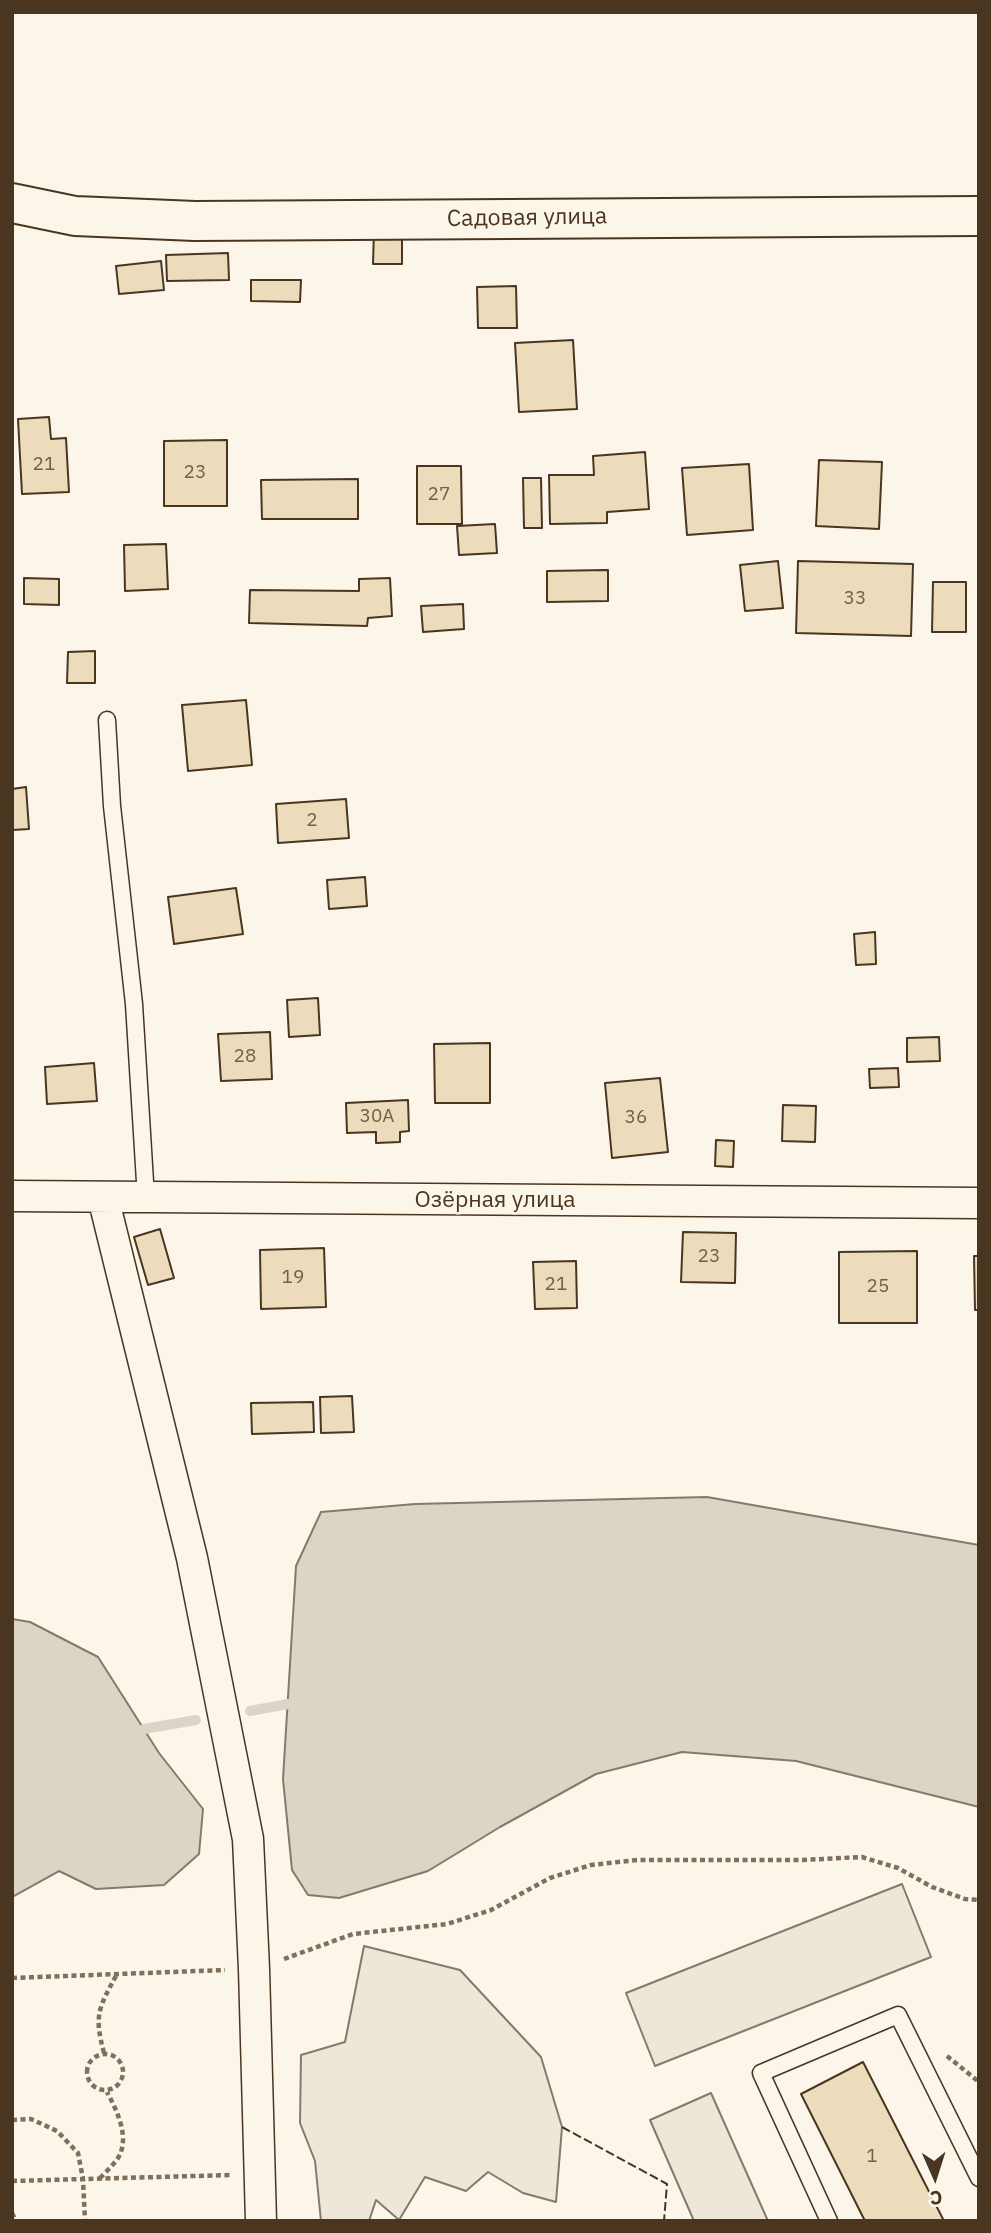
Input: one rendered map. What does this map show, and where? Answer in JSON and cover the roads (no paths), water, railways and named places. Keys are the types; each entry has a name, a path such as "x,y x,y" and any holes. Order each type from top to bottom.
{"street":[{"path":"12,203 75,216"},
{"path":"12,234 75,216"},
{"name":"Садовая улица","path":"75,216 195,221 979,216"},
{"name":"Озёрная улица","path":"12,1196 979,1203"},
{"path":"103,1198 192,1558 248,1839 261,2221"}],"lane":[{"path":"107,720 112,806 134,1004 146,1198"},
{"path":"829,2221 761,2073 898,2015 979,2178"}],"waterway":[{"path":"250,1711 288,1704"},
{"path":"144,1729 196,1720"}]}
